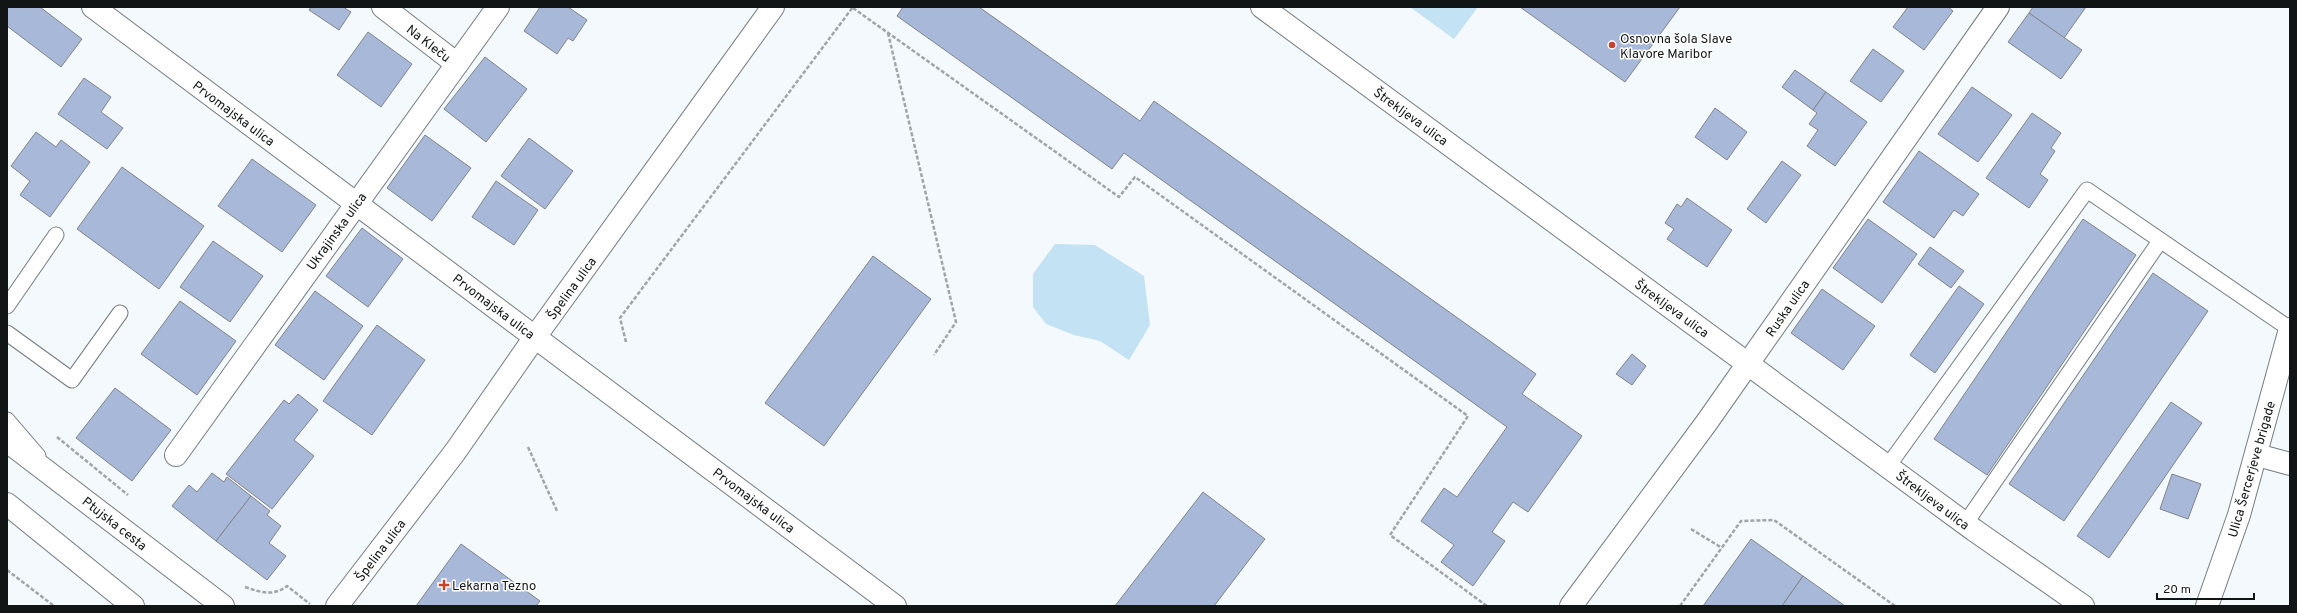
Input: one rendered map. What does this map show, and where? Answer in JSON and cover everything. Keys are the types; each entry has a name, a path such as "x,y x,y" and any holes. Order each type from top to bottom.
{"street":[{"name":"Prvomajska ulica","path":"93,7 895,606"},
{"name":"Na Kleču","path":"383,7 456,64"},
{"name":"Ukrajinska ulica","path":"176,455 498,7"},
{"name":"Špelina ulica","path":"337,606 455,452 535,337 773,7"},
{"name":"Štrekljeva ulica","path":"1262,7 1965,524 2084,606"},
{"name":"Ruska ulica","path":"1571,606 1748,364 1998,7"},
{"name":"Ulica Šercerjeve brigade","path":"2207,606 2239,515 2257,455 2290,330"},
{"name":"Ptujska cesta","path":"7,441 223,606"},
{"path":"2257,455 2290,464"},
{"path":"7,504 133,606"}],"lane":[{"path":"1888,466 2087,190 2290,330"},
{"path":"7,306 56,235"},
{"path":"1965,524 2160,240"},
{"path":"7,333 72,380 120,313"},
{"path":"7,420 56,478"}],"path":[{"path":"626,342 620,318 853,7 1119,197 1135,177 1468,416 1390,535 1487,606"},
{"path":"888,33 956,322 934,355"},
{"path":"53,434 132,499"},
{"path":"528,446 557,511"},
{"path":"1680,606 1741,521 1774,520 1895,606"},
{"path":"1691,528 1722,548"},
{"path":"7,570 54,606"},
{"path":"239,585 261,593 280,592 287,586 312,606"}],"shaded area":[{"path":"1410,7 1478,7 1454,39"},
{"path":"1055,244 1095,245 1144,276 1150,325 1129,360 1100,341 1074,335 1046,324 1033,307 1033,274"}],"building":[{"path":"7,7 40,7 82,39 61,67 7,26"},
{"path":"311,7 343,7 351,12 339,30 309,10"},
{"path":"540,7 568,7 587,20 573,41 568,38 557,54 524,31"},
{"path":"903,7 979,7 1140,121 1154,101 1536,374 1522,394 1582,436 1528,512 1513,502 1492,532 1505,541 1473,586 1441,562 1454,545 1421,521 1444,488 1457,497 1507,427 1124,153 1112,169 897,16"},
{"name":"Osnovna šola Slave Klavore Maribor","path":"1520,7 1680,7 1625,82"},
{"path":"1908,7 1948,7 1953,11 1924,50 1893,27"},
{"path":"2033,7 2086,7 2064,38 2029,13"},
{"path":"2029,13 2082,50 2061,79 2008,42"},
{"path":"368,32 412,64 381,107 337,75"},
{"path":"1873,49 1904,71 1881,102 1850,81"},
{"path":"485,57 527,89 486,142 444,109"},
{"path":"1795,70 1826,92 1813,110 1782,87"},
{"path":"84,78 111,97 101,112 123,128 107,149 58,114"},
{"path":"1972,87 2012,115 1978,162 1938,134"},
{"path":"1826,92 1867,122 1835,166 1807,146 1818,130 1809,124 1817,113 1813,110"},
{"path":"1715,108 1747,132 1727,160 1695,137"},
{"path":"2032,113 2061,133 2051,148 2055,151 2040,174 2048,180 2029,208 1986,178"},
{"path":"36,132 56,147 61,140 90,162 50,217 20,195 30,181 11,166"},
{"path":"425,135 471,168 432,221 387,188"},
{"path":"529,138 573,171 545,209 501,176"},
{"path":"1919,151 1979,194 1963,216 1954,210 1934,238 1883,202"},
{"path":"252,159 316,205 282,252 218,206"},
{"path":"1782,161 1801,175 1766,223 1747,209"},
{"path":"122,167 204,226 159,289 77,229"},
{"path":"496,181 538,210 514,245 472,217"},
{"path":"1687,198 1732,230 1707,267 1667,239 1674,229 1665,223 1677,204 1681,207"},
{"path":"1868,219 1917,254 1882,303 1833,268"},
{"path":"2083,219 2136,255 1987,475 1934,439"},
{"path":"362,228 403,259 368,307 326,276"},
{"path":"213,241 263,276 230,322 180,287"},
{"path":"1930,247 1964,271 1951,288 1918,264"},
{"path":"873,256 931,299 824,446 765,403"},
{"path":"2153,273 2208,311 2064,521 2009,484"},
{"path":"1959,286 1984,304 1935,373 1910,355"},
{"path":"1822,289 1875,326 1843,370 1791,333"},
{"path":"315,291 363,326 324,380 275,345"},
{"path":"180,301 236,341 197,395 141,354"},
{"path":"377,325 425,360 372,435 323,401"},
{"path":"1632,354 1646,366 1632,385 1616,374"},
{"path":"115,388 171,430 132,481 76,438"},
{"path":"298,394 318,410 294,440 314,456 272,509 226,474 284,400 289,404"},
{"path":"2171,402 2202,423 2109,558 2077,536"},
{"path":"212,473 224,482 227,477 251,496 216,541 172,506 189,485 197,492"},
{"path":"2172,474 2201,484 2188,519 2160,509"},
{"path":"1203,492 1265,539 1214,606 1115,606"},
{"path":"251,496 270,511 267,515 281,526 269,543 286,556 267,580 216,541"},
{"path":"1751,539 1803,576 1782,606 1703,606"},
{"path":"461,544 540,601 536,606 416,606"},
{"path":"1803,576 1845,606 1782,606"}],"place":[{"name":"Osnovna šola Slave Klavore Maribor","path":"1612,45"},
{"name":"Lekarna Tezno","path":"444,585"}]}
